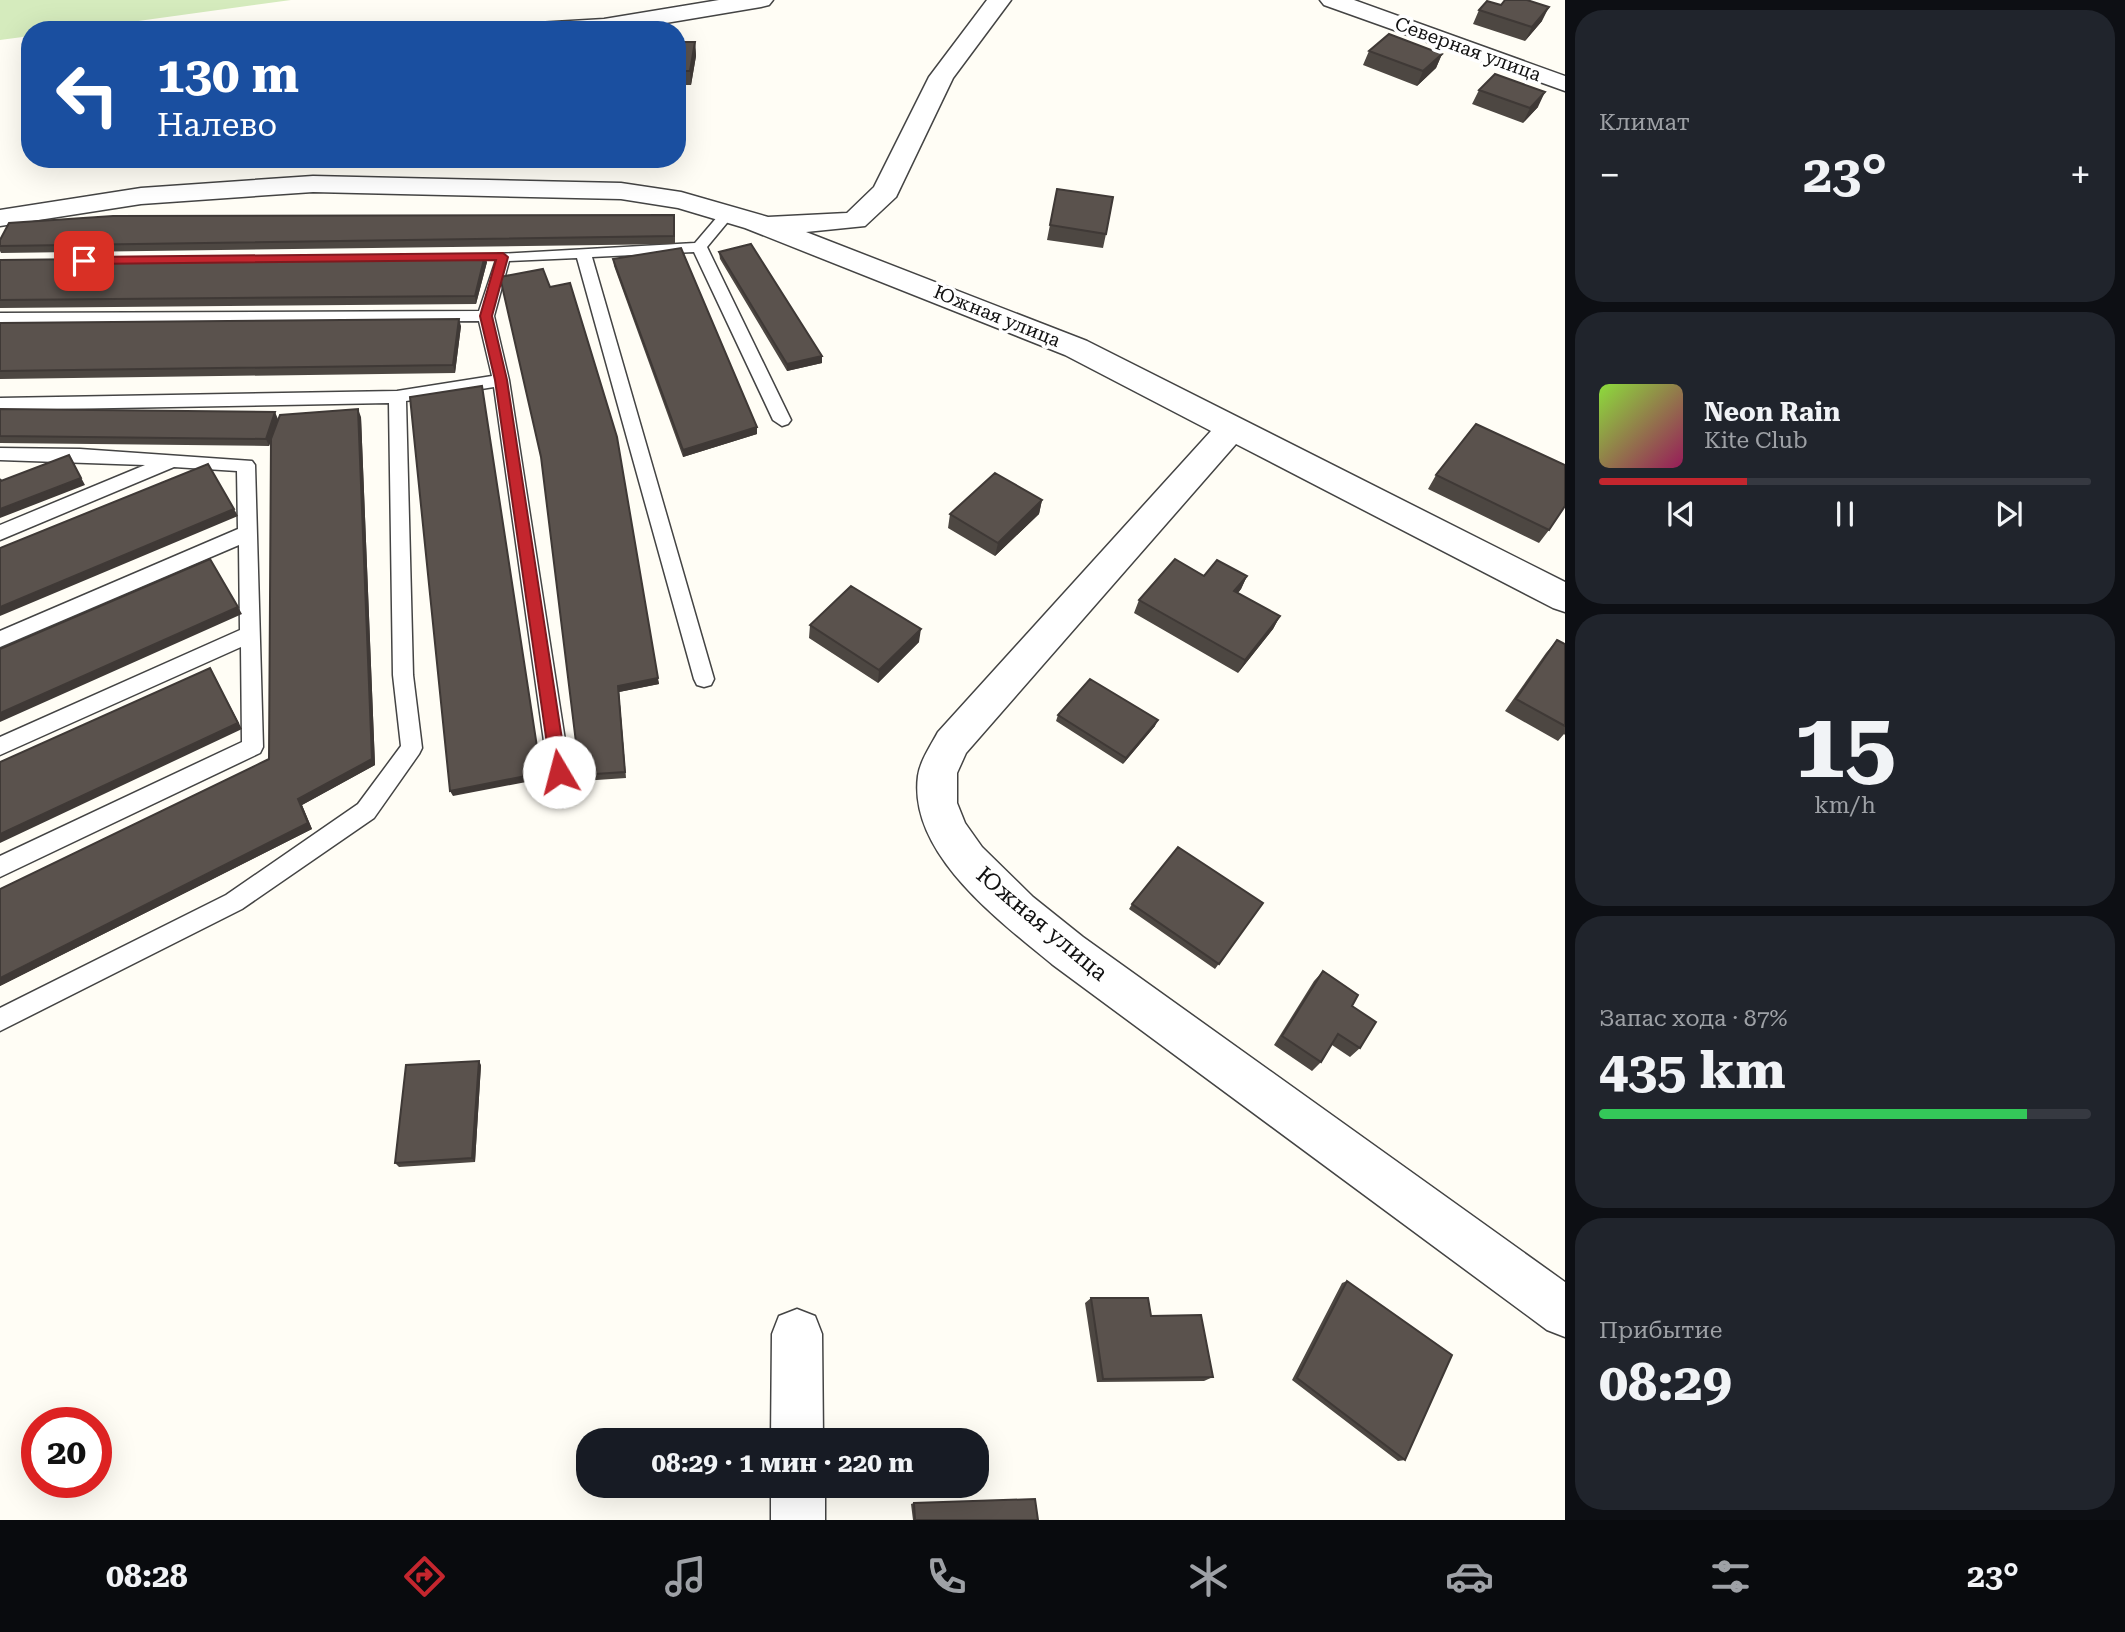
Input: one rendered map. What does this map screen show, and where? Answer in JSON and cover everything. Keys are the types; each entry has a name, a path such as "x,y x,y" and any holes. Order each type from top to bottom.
{"street":[{"path":"634,21 761,0"},
{"path":"0,218 315,172 621,191 681,200 742,217 814,224 855,220 887,191 941,77 999,0"},
{"name":"Северная улица","path":"1332,0 1565,84"},
{"name":"Южная улица","path":"742,217 1076,348 1565,598"},
{"name":"Южная улица","path":"1233,427 951,743 942,755 937,770 934,797 937,809 952,841 968,860 1068,951 1565,1312"},
{"path":"797,1334 797,1428"},
{"path":"798,1498 798,1520"}],"lane":[{"path":"563,799 501,380 486,316 496,257 699,247 742,217"},
{"path":"699,247 782,421"},
{"path":"583,253 704,679"},
{"path":"0,318 486,316"},
{"path":"0,404 397,397 501,380"},
{"path":"0,1020 234,902 366,811 412,748 403,675 397,397"},
{"path":"0,454 80,455 246,465 253,747 0,867"},
{"path":"0,533 173,460"},
{"path":"0,639 248,533"},
{"path":"0,747 250,634"}],"green space":[{"path":"0,0 291,0 138,21 21,21 21,37 0,40"}],"building":[{"path":"1505,0 1527,0 1549,7 1532,27 1479,10 1487,1 1501,5"},
{"path":"1389,34 1442,54 1423,71 1369,51"},
{"path":"686,42 695,42 690,71 686,71"},
{"path":"1495,74 1545,92 1530,108 1479,90"},
{"path":"1057,189 1113,197 1106,234 1050,225"},
{"path":"674,215 674,236 0,246 0,240 9,223 113,216"},
{"path":"751,244 822,356 787,364 719,252"},
{"path":"681,248 757,427 683,450 613,259"},
{"path":"485,255 475,296 0,300 0,260"},
{"path":"543,269 550,287 570,283 617,437 658,678 618,686 625,772 580,775 541,457 500,277"},
{"path":"459,319 453,365 0,371 0,323"},
{"path":"482,386 541,773 450,791 410,397"},
{"path":"0,409 275,412 266,439 0,436"},
{"path":"358,409 372,759 298,799 308,823 0,978 0,889 269,759 271,439 280,415"},
{"path":"1476,424 1565,465 1565,506 1549,530 1436,475"},
{"path":"69,455 81,478 0,509 0,479 1,481"},
{"path":"208,464 234,509 0,607 0,548"},
{"path":"995,473 1042,500 998,543 950,514"},
{"path":"210,559 238,607 0,713 0,649"},
{"path":"1175,559 1204,576 1217,560 1247,576 1234,591 1280,616 1245,660 1139,600"},
{"path":"851,586 921,629 879,670 810,625"},
{"path":"1557,640 1565,644 1565,726 1516,699"},
{"path":"210,668 238,723 0,834 0,762"},
{"path":"1090,679 1158,720 1126,758 1058,715"},
{"path":"1178,847 1263,903 1219,964 1132,904"},
{"path":"1323,971 1358,995 1352,1006 1376,1022 1360,1048 1338,1034 1321,1062 1282,1036"},
{"path":"479,1061 472,1158 395,1163 406,1065"},
{"path":"1347,1281 1452,1355 1405,1460 1297,1378"},
{"path":"1091,1298 1148,1298 1151,1316 1201,1315 1213,1377 1103,1379"},
{"path":"1035,1499 1038,1520 915,1520 914,1503"}],"route":[{"path":"84,261 503,257 486,316 501,380 559,772"}]}
